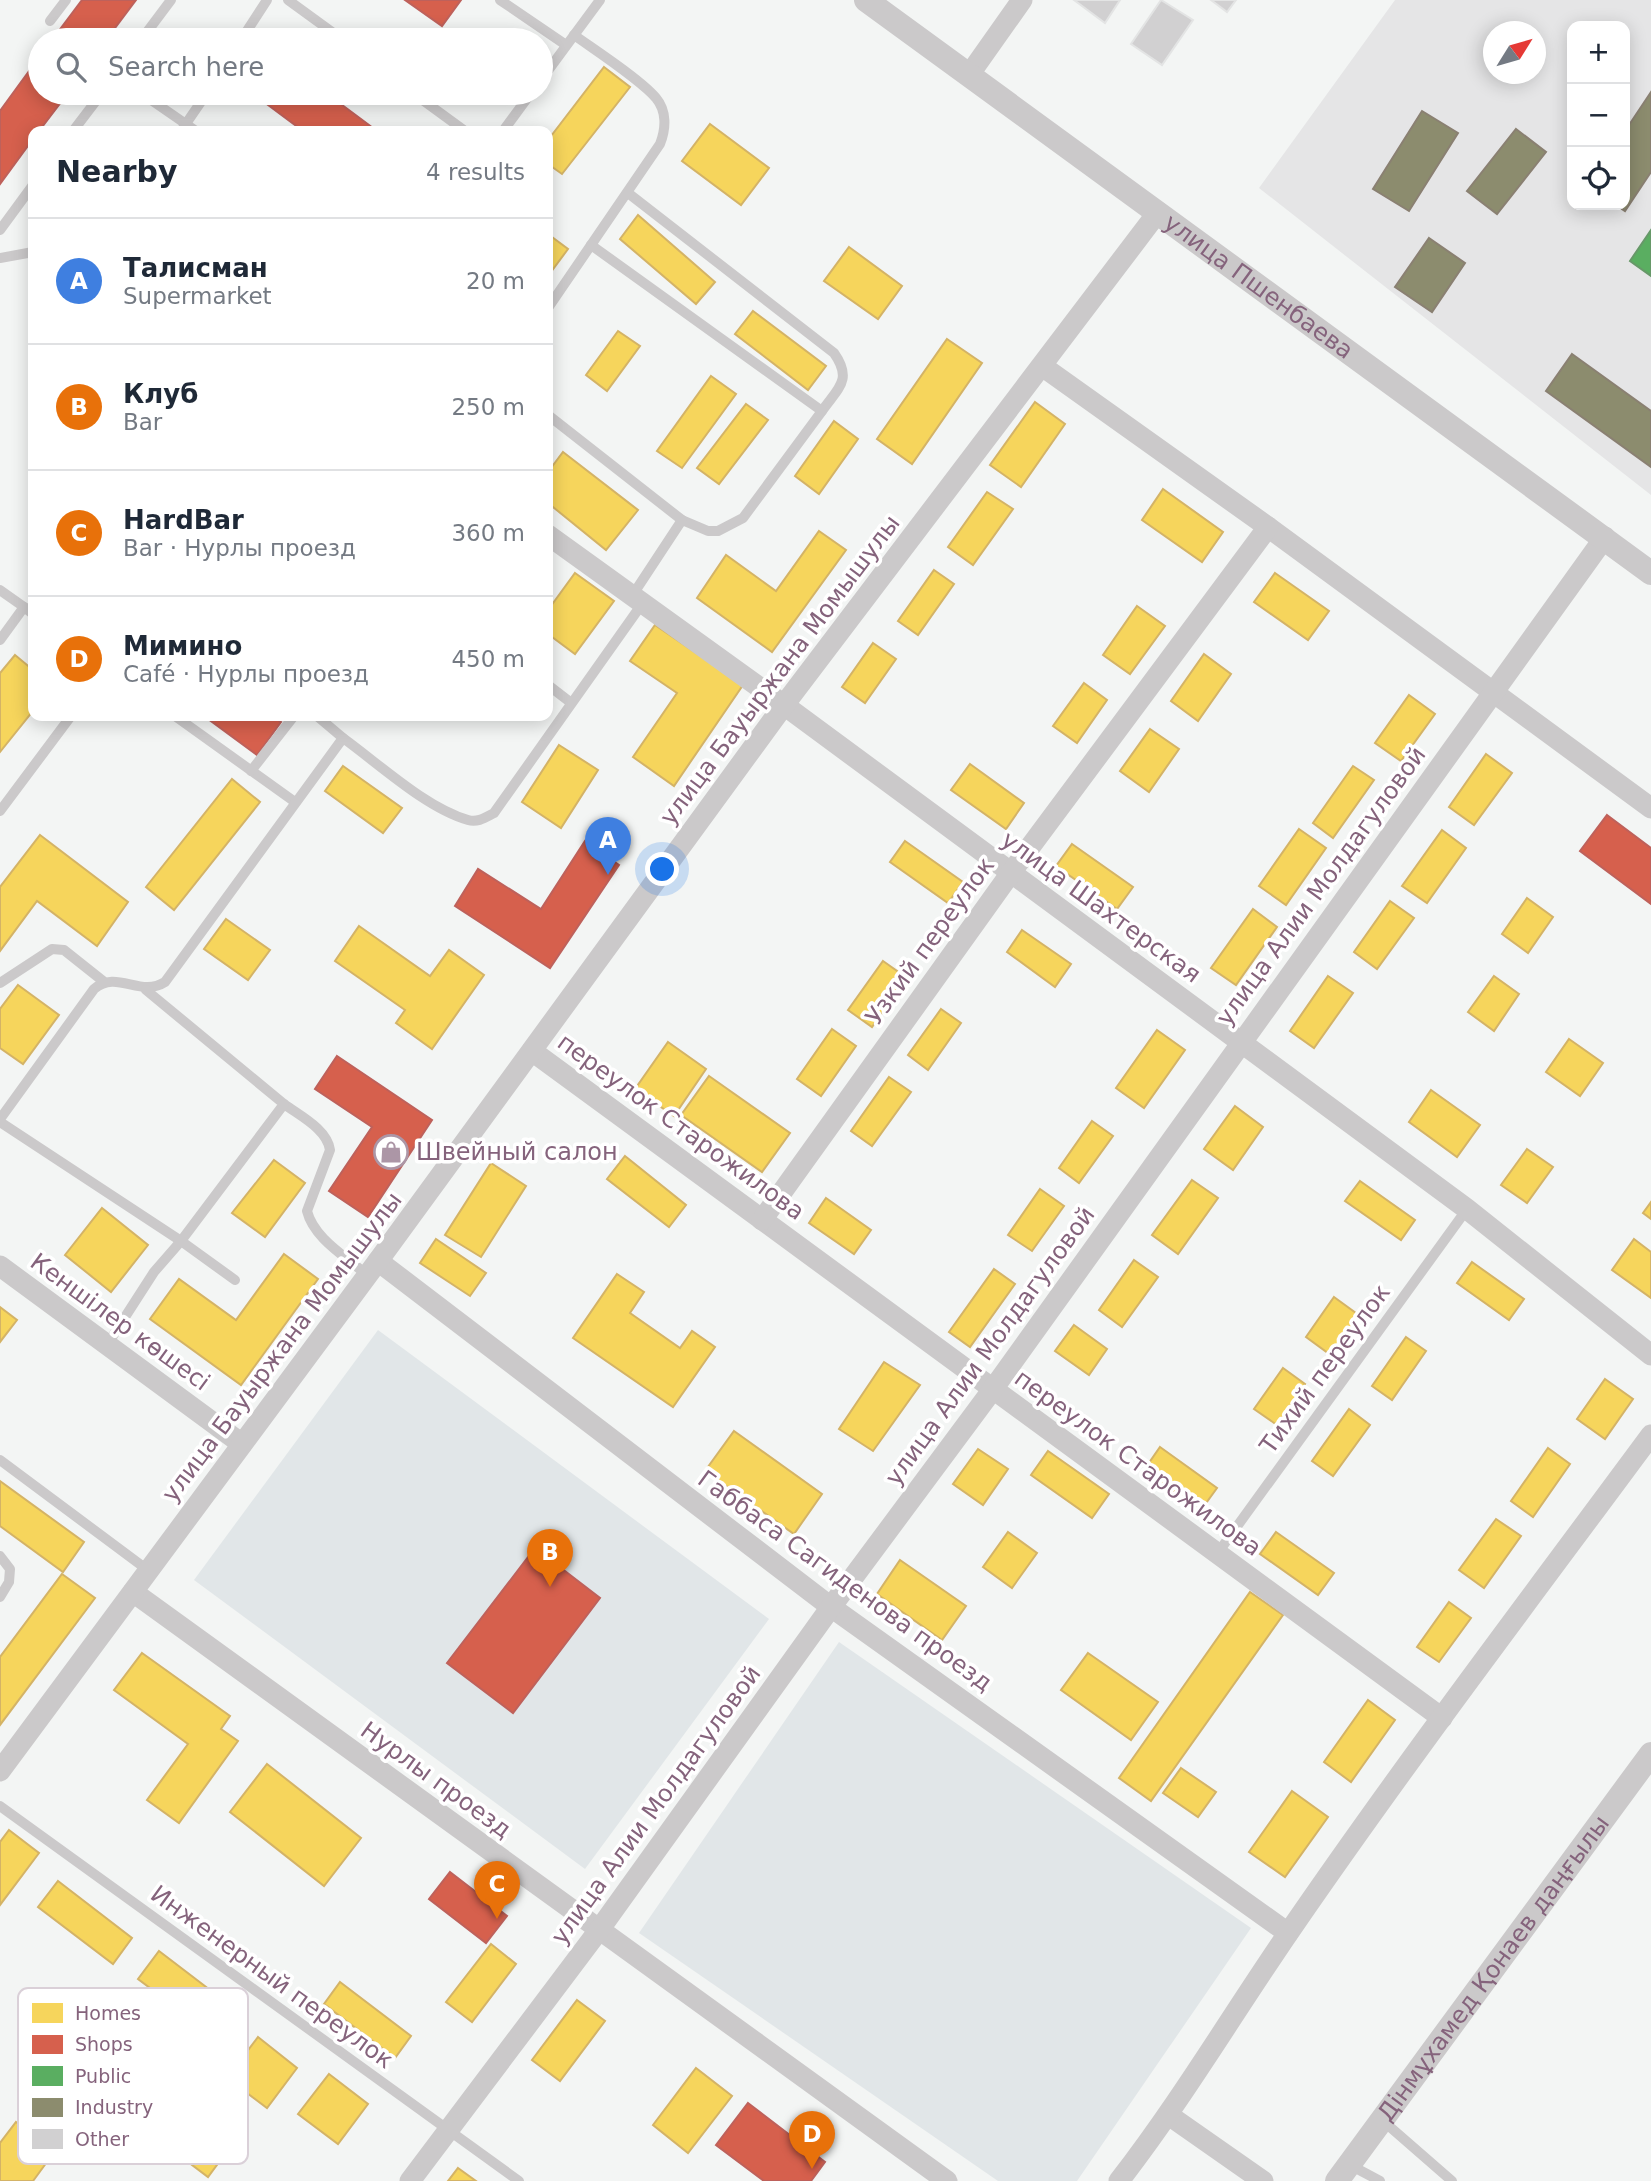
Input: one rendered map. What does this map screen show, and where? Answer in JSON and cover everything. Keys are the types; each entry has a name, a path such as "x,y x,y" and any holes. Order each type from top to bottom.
{"street":[{"name":"улица Пшенбаева","path":"866,0 1651,573"},
{"path":"969,75 1022,0"},
{"name":"улица Бауыржана Момышулы","path":"0,1771 533,1051 784,705 1158,212"},
{"path":"1042,366 1268,527 1651,808"},
{"name":"Узкий переулок","path":"762,1220 1010,874 1268,527"},
{"name":"улица Алии Молдагуловой","path":"410,2181 599,1930 831,1607 993,1390 1605,537"},
{"name":"улица Шахтерская","path":"553,539 784,705 1467,1209 1651,1354"},
{"name":"переулок Старожилова","path":"533,1051 1442,1718"},
{"name":"Кеншілер көшесі","path":"0,1266 242,1444"},
{"name":"Габбаса Сагиденова проезд","path":"373,1268 831,1607 1288,1933"},
{"path":"1119,2181 1170,2116 1288,1933 1442,1718 1651,1435"},
{"name":"Нурлы проезд","path":"133,1592 947,2181"},
{"name":"Дінмұхамед Қонаев даңғылы","path":"1344,2173 1651,1754"},
{"path":"1170,2116 1263,2181"}],"lane":[{"path":"50,21 66,0"},
{"path":"150,28 171,0"},
{"path":"249,28 267,0"},
{"path":"288,0 326,28"},
{"path":"500,0 541,28"},
{"path":"553,63 600,0"},
{"path":"553,301 628,193 660,144 665,131 664,115 657,98 574,35"},
{"path":"553,36 566,45"},
{"path":"77,126 93,105"},
{"path":"155,105 181,126"},
{"path":"184,126 199,105"},
{"path":"429,105 458,126"},
{"path":"507,126 522,105"},
{"path":"0,230 28,192"},
{"path":"553,419 682,520 708,531 718,531 743,519 844,380 844,367 834,353 628,193"},
{"path":"591,245 822,411"},
{"path":"0,258 28,253"},
{"path":"323,721 425,799 470,821 482,820 494,813 570,702 637,600 682,520"},
{"path":"0,590 28,609"},
{"path":"0,640 28,611"},
{"path":"553,689 570,702"},
{"path":"0,811 67,721"},
{"path":"183,721 295,802"},
{"path":"251,771 290,721"},
{"path":"146,990 165,982 343,738"},
{"path":"0,983 52,949 64,950 103,981"},
{"path":"235,1280 0,1121 94,989 103,981 116,980 146,990 320,1132 329,1142 330,1150 307,1211 309,1220 315,1230 373,1268"},
{"path":"107,1345 154,1272 181,1241 284,1104"},
{"name":"Тихий переулок","path":"1217,1554 1467,1209"},
{"path":"0,1460 149,1570"},
{"path":"0,1556 10,1569 9,1582 0,1597"},
{"name":"Инженерный переулок","path":"0,1806 519,2181"},
{"path":"1382,2120 1452,2181"},
{"path":"1344,2173 1380,2181"}],"shaded area":[{"path":"1395,0 1651,0 1651,495 1259,188"},
{"path":"378,1330 769,1619 585,1869 194,1580"},
{"path":"839,1642 1251,1928 1077,2181 998,2181 639,1933"}],"building: Homes":[{"path":"604,67 630,87 562,174 553,168 553,133"},
{"path":"710,124 769,168 741,205 682,161"},
{"path":"638,215 715,282 696,304 620,239"},
{"path":"553,238 568,249 553,269"},
{"path":"849,247 902,286 878,319 824,281"},
{"path":"753,311 826,366 808,390 735,334"},
{"path":"618,331 640,346 607,391 586,375"},
{"path":"947,339 982,363 912,464 877,439"},
{"path":"711,376 736,394 682,468 657,451"},
{"path":"1035,402 1065,424 1021,487 990,465"},
{"path":"746,404 768,420 719,484 697,468"},
{"path":"834,421 858,439 819,494 795,476"},
{"path":"563,452 638,510 606,550 553,507 553,465"},
{"path":"1163,489 1223,532 1202,562 1142,520"},
{"path":"987,492 1013,509 973,565 948,547"},
{"path":"819,531 846,550 772,652 697,598 726,555 776,591"},
{"path":"934,570 954,584 918,635 898,621"},
{"path":"575,573 614,601 575,654 553,638 553,603"},
{"path":"1275,573 1329,611 1308,640 1254,602"},
{"path":"1137,606 1165,626 1130,674 1103,655"},
{"path":"655,625 743,685 674,786 633,757 677,693 630,661"},
{"path":"873,643 896,659 865,703 842,687"},
{"path":"1204,654 1231,674 1198,721 1171,701"},
{"path":"15,655 28,666 28,717 0,752 0,673"},
{"path":"1084,683 1107,700 1077,743 1053,726"},
{"path":"1409,695 1435,714 1401,761 1375,743"},
{"path":"1150,729 1179,749 1149,792 1120,771"},
{"path":"559,745 598,770 561,828 522,802"},
{"path":"1486,754 1512,773 1474,825 1449,807"},
{"path":"970,764 1024,803 1006,829 951,790"},
{"path":"343,766 402,808 383,833 325,791"},
{"path":"1353,766 1374,780 1333,838 1313,823"},
{"path":"232,779 260,802 174,910 146,887"},
{"path":"1299,829 1326,848 1286,905 1259,886"},
{"path":"1442,830 1466,848 1427,903 1402,886"},
{"path":"40,835 128,902 97,946 37,901 0,951 0,887"},
{"path":"905,841 963,882 948,903 890,862"},
{"path":"1072,844 1133,887 1117,909 1056,866"},
{"path":"1527,898 1553,917 1528,953 1502,934"},
{"path":"1390,901 1414,918 1377,969 1354,952"},
{"path":"1253,909 1277,927 1236,985 1211,968"},
{"path":"226,919 270,950 248,980 204,949"},
{"path":"359,926 430,976 449,950 484,975 432,1049 396,1023 405,1010 335,961"},
{"path":"1022,930 1071,964 1055,987 1007,952"},
{"path":"883,961 907,978 872,1027 848,1010"},
{"path":"1328,976 1353,993 1314,1048 1290,1031"},
{"path":"1494,976 1519,994 1494,1031 1468,1012"},
{"path":"18,985 59,1015 23,1064 0,1048 0,1009"},
{"path":"941,1009 961,1023 928,1070 908,1055"},
{"path":"832,1029 856,1046 821,1096 797,1079"},
{"path":"1157,1030 1185,1050 1144,1108 1116,1088"},
{"path":"1569,1039 1603,1063 1580,1096 1546,1072"},
{"path":"668,1042 706,1069 674,1116 635,1089"},
{"path":"709,1076 790,1133 762,1172 681,1115"},
{"path":"889,1077 911,1092 872,1146 851,1131"},
{"path":"1431,1090 1480,1125 1457,1157 1409,1122"},
{"path":"1235,1106 1263,1127 1233,1170 1204,1149"},
{"path":"1092,1121 1113,1136 1079,1183 1059,1168"},
{"path":"1527,1149 1553,1167 1527,1203 1501,1185"},
{"path":"625,1156 686,1205 669,1227 607,1179"},
{"path":"274,1160 305,1183 265,1237 232,1213"},
{"path":"491,1163 526,1186 481,1257 445,1235"},
{"path":"1192,1180 1218,1198 1178,1254 1152,1235"},
{"path":"1360,1181 1415,1220 1401,1240 1345,1201"},
{"path":"1040,1189 1064,1206 1032,1251 1008,1235"},
{"path":"826,1198 871,1230 854,1254 809,1223"},
{"path":"1651,1202 1651,1219 1643,1213"},
{"path":"102,1208 148,1245 111,1292 65,1255"},
{"path":"436,1239 486,1273 470,1296 420,1263"},
{"path":"1634,1239 1651,1252 1651,1298 1612,1270"},
{"path":"284,1254 318,1279 241,1385 150,1319 179,1279 236,1320"},
{"path":"1134,1260 1158,1277 1122,1327 1099,1310"},
{"path":"1472,1262 1524,1299 1509,1320 1457,1283"},
{"path":"994,1269 1015,1284 970,1347 949,1332"},
{"path":"617,1274 644,1292 630,1313 680,1348 692,1331 715,1347 673,1407 573,1338"},
{"path":"1334,1297 1360,1316 1332,1356 1306,1337"},
{"path":"0,1307 17,1320 0,1342"},
{"path":"1074,1325 1107,1349 1089,1375 1055,1351"},
{"path":"1406,1337 1426,1351 1392,1400 1372,1386"},
{"path":"884,1362 920,1385 873,1451 839,1429"},
{"path":"1283,1368 1305,1384 1277,1425 1254,1409"},
{"path":"1605,1379 1633,1399 1605,1439 1577,1419"},
{"path":"1349,1409 1370,1425 1333,1476 1312,1461"},
{"path":"734,1431 822,1494 794,1534 705,1471"},
{"path":"1160,1447 1217,1488 1201,1510 1144,1470"},
{"path":"1548,1448 1570,1464 1533,1517 1511,1501"},
{"path":"978,1449 1008,1469 983,1505 953,1484"},
{"path":"1048,1451 1109,1494 1092,1518 1031,1475"},
{"path":"0,1481 84,1542 63,1572 0,1526"},
{"path":"1496,1519 1521,1536 1484,1588 1459,1570"},
{"path":"1008,1532 1037,1553 1012,1588 983,1567"},
{"path":"1276,1532 1334,1573 1318,1595 1260,1554"},
{"path":"900,1560 966,1606 942,1640 877,1594"},
{"path":"62,1574 95,1598 0,1725 0,1657"},
{"path":"1250,1592 1283,1615 1151,1801 1119,1778"},
{"path":"1449,1602 1471,1618 1439,1662 1417,1647"},
{"path":"142,1653 230,1716 221,1729 238,1741 179,1823 147,1800 188,1744 114,1690"},
{"path":"1088,1653 1158,1702 1131,1740 1061,1690"},
{"path":"1368,1700 1395,1720 1351,1782 1324,1762"},
{"path":"267,1764 361,1838 324,1886 230,1812"},
{"path":"1181,1768 1216,1792 1198,1817 1163,1793"},
{"path":"1292,1791 1328,1817 1285,1877 1249,1852"},
{"path":"9,1830 39,1853 0,1905 0,1842"},
{"path":"58,1881 132,1938 113,1964 38,1907"},
{"path":"491,1944 516,1964 472,2022 446,2002"},
{"path":"159,1951 207,1988 150,1988 138,1979"},
{"path":"340,1982 411,2036 395,2058 324,2004"},
{"path":"577,2000 605,2021 560,2081 532,2060"},
{"path":"258,2037 297,2068 267,2108 248,2094 248,2050"},
{"path":"696,2068 732,2096 688,2153 653,2125"},
{"path":"329,2074 368,2104 338,2144 298,2114"},
{"path":"16,2122 18,2123 18,2164 45,2164 33,2181 0,2181 0,2143"},
{"path":"191,2164 218,2164 208,2177"},
{"path":"458,2168 476,2181 448,2181"}],"building: Shops":[{"path":"82,0 136,0 115,28 61,28"},
{"path":"405,0 461,0 442,26"},
{"path":"28,72 28,105 59,105 43,126 28,126 28,146 0,184 0,111"},
{"path":"268,105 342,105 370,126 296,126"},
{"path":"211,721 281,722 257,755"},
{"path":"1607,815 1651,848 1651,904 1580,851"},
{"path":"585,841 619,865 550,968 455,906 478,869 541,909"},
{"path":"337,1056 432,1120 368,1217 329,1191 372,1127 315,1089"},
{"path":"535,1548 600,1598 513,1713 447,1663"},
{"path":"450,1872 507,1916 486,1943 429,1899"},
{"path":"748,2103 825,2162 811,2181 764,2181 716,2145"}],"building: Public":[{"path":"1651,230 1651,276 1630,261"}],"building: Industry":[{"path":"1651,92 1651,172 1630,204 1630,147 1630,124"},
{"path":"1422,111 1458,133 1409,211 1373,189"},
{"path":"1516,129 1546,152 1497,214 1467,191"},
{"path":"1429,238 1465,263 1432,312 1395,287"},
{"path":"1572,354 1651,411 1651,467 1546,391"}],"building: Other":[{"path":"1074,0 1120,0 1105,23"},
{"path":"1161,0 1193,20 1162,65 1131,44"},
{"path":"1211,0 1236,0 1227,12"}],"place":[{"name":"Талисман","path":"608,875"},
{"name":"Швейный салон","path":"391,1152"},
{"name":"Клуб","path":"550,1587"},
{"name":"HardBar","path":"497,1919"},
{"name":"Мимино","path":"812,2169"}]}
